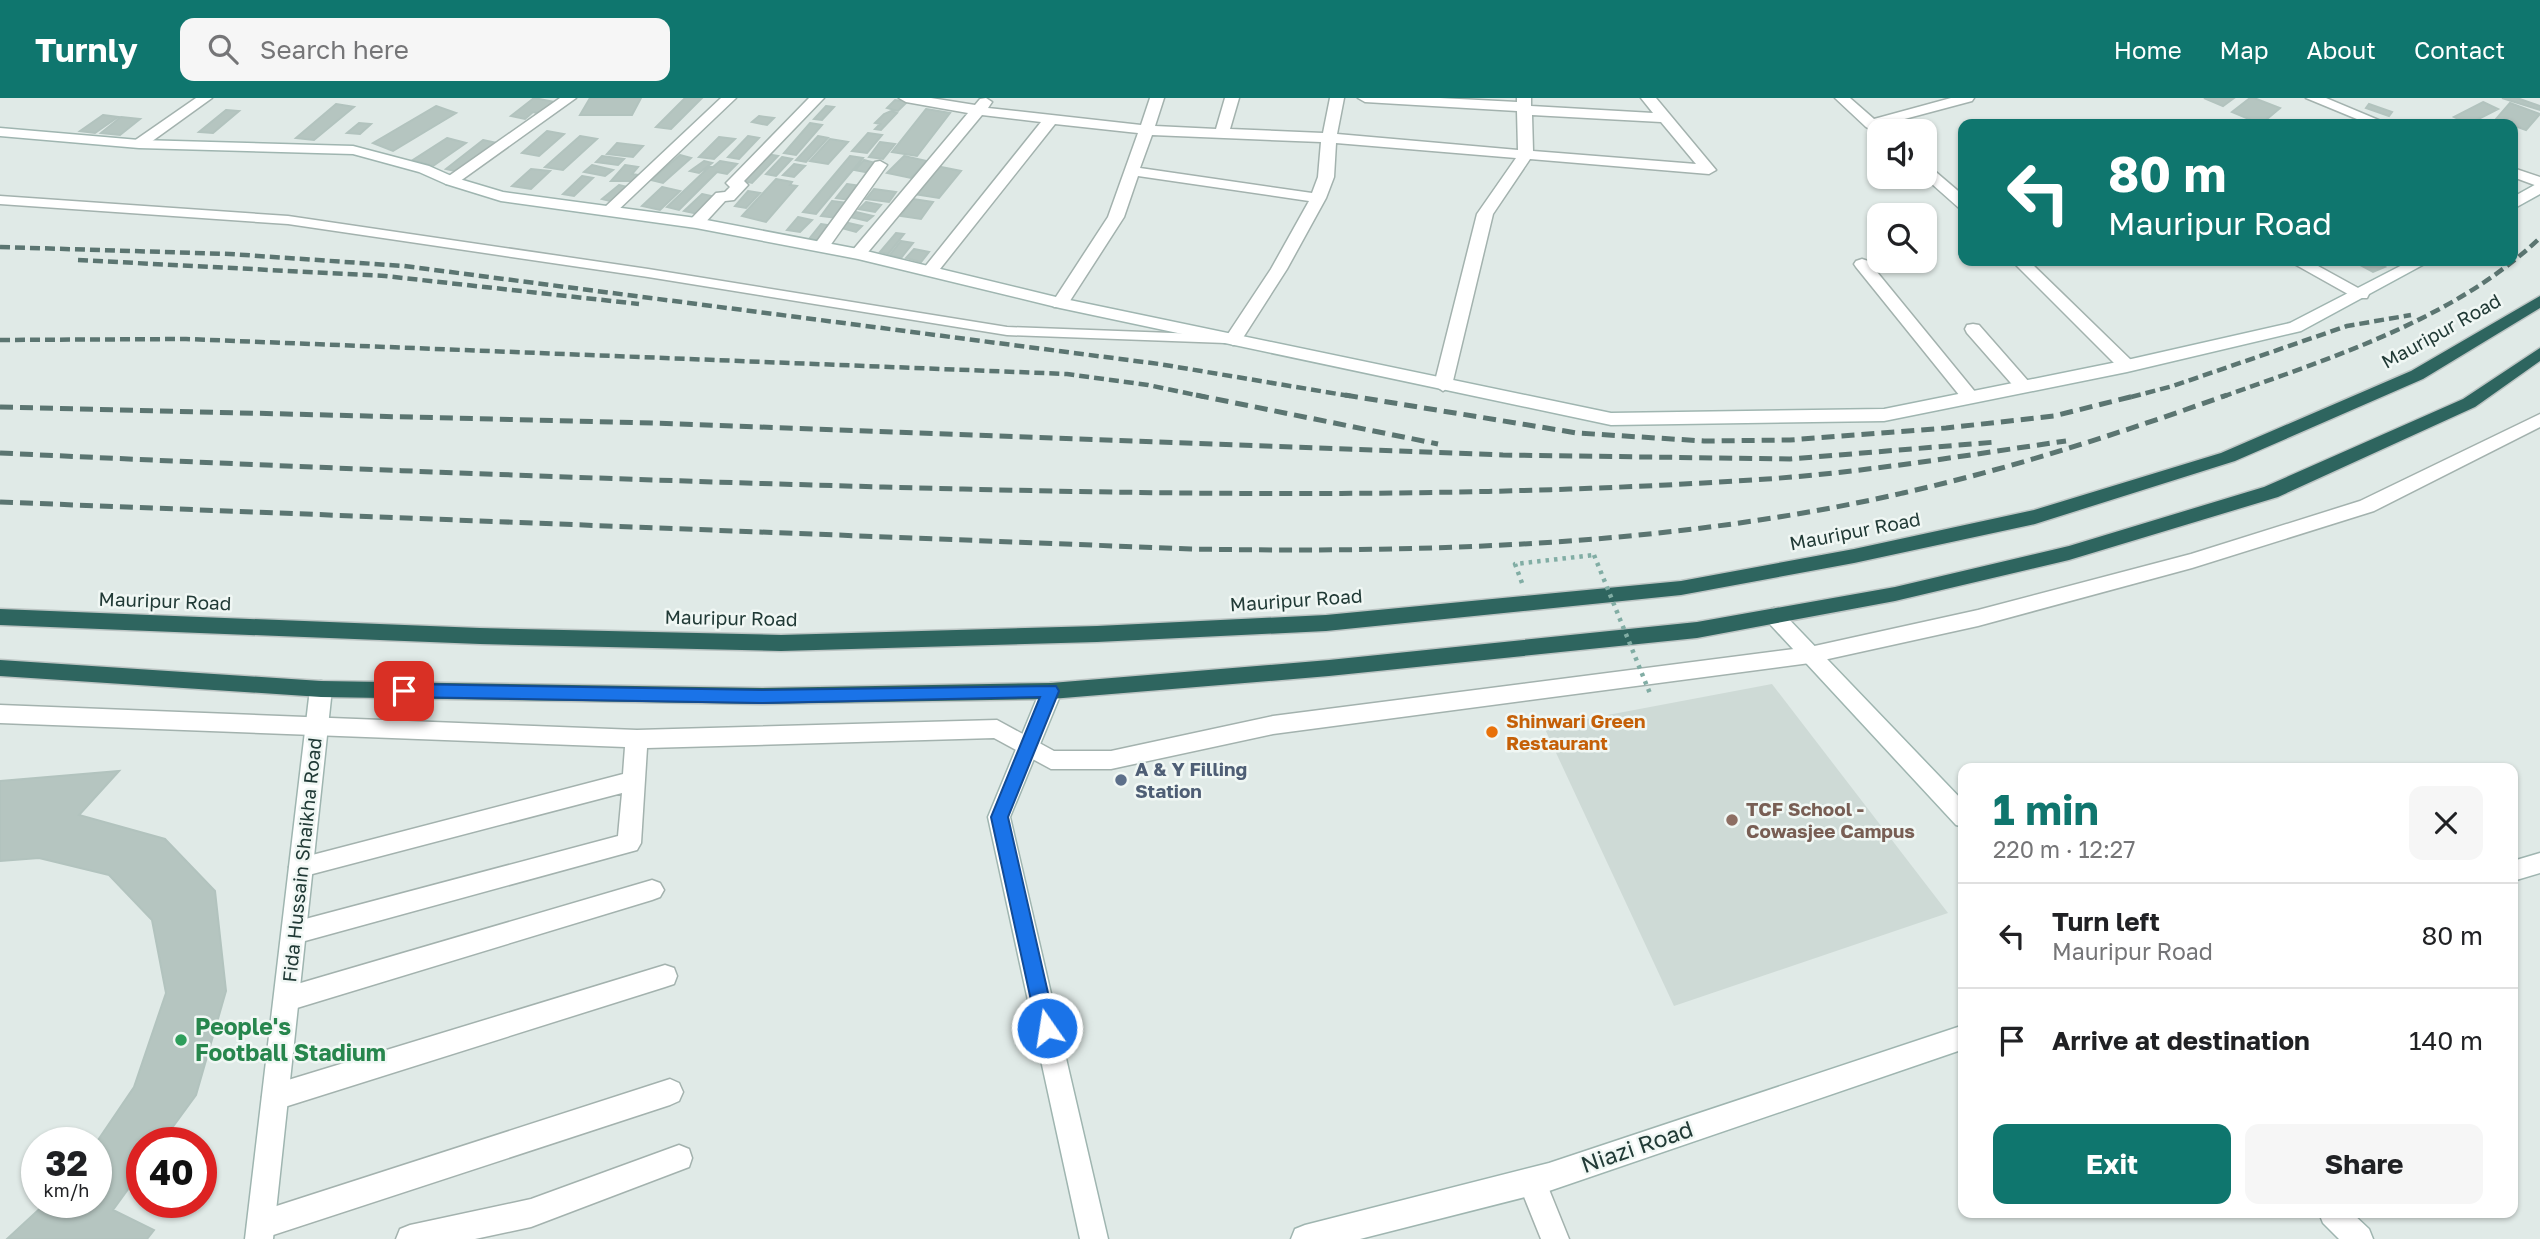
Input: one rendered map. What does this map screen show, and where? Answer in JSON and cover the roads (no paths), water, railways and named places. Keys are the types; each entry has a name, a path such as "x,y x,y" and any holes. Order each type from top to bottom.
{"highway":[{"name":"Mauripur Road","path":"0,617 480,636 781,643 1097,634 1326,623 1681,588 1854,556 2035,517 2228,457 2417,375 2540,301"},
{"path":"0,668 321,689 762,696 1051,691 1329,668 1697,630 1895,594 2069,553 2271,492 2469,403 2540,353"}],"street":[{"path":"139,144 205,98"},
{"path":"451,181 569,98"},
{"path":"610,209 729,98"},
{"path":"696,223 721,196 729,197 740,185 734,183 817,98"},
{"path":"906,98 978,110 1147,130 1329,138 1709,170 1648,98"},
{"path":"858,254 989,98"},
{"path":"1060,303 1116,216 1157,98"},
{"path":"1222,133 1232,98"},
{"path":"1233,340 1279,269 1318,198 1326,177 1329,138 1337,98"},
{"path":"1365,98 1525,105 1665,118"},
{"path":"1842,98 1867,120"},
{"path":"1903,119 1967,98"},
{"path":"2313,98 2368,119"},
{"path":"1443,385 1485,214 1526,155 1525,105"},
{"path":"930,271 1051,119"},
{"path":"0,132 139,144 353,150 424,169 451,181 501,196 610,209 858,254 1060,303 1611,419 1885,415 2127,366 2295,327 2413,266"},
{"path":"821,247 880,165"},
{"path":"1132,172 1318,198"},
{"path":"2518,174 2540,182"},
{"path":"1937,181 1958,200"},
{"path":"2518,201 2540,187"},
{"path":"1862,264 1970,397"},
{"path":"2025,266 2127,366"},
{"path":"2307,266 2361,294"},
{"path":"1973,329 2023,386"},
{"path":"0,714 637,739 997,729 1051,760 1111,760 1273,725 1810,655 1978,618 2193,561 2367,506 2540,420"},
{"path":"1774,616 1958,812"},
{"name":"Fida Hussain Shaikha Road","path":"260,1232 321,689"},
{"path":"1051,691 999,817 1094,1239"},
{"path":"294,933 629,843 637,739"},
{"path":"301,867 634,780"},
{"path":"2518,870 2540,863"},
{"path":"286,999 652,890"},
{"path":"275,1097 665,976"},
{"name":"Niazi Road","path":"1305,1239 1532,1182 1958,1039"},
{"path":"260,1232 670,1093"},
{"path":"410,1239 531,1213 679,1158"},
{"path":"1532,1182 1555,1239"},
{"path":"2338,1218 2359,1239"}],"lane":[{"path":"0,200 288,220 648,273 1007,331 1233,340"}],"railway":[{"path":"2518,257 2540,238"},
{"path":"0,247 230,254 404,266 1159,364 1356,397"},
{"path":"78,260 385,276 639,304"},
{"path":"2222,397 2390,333 2469,292 2507,266"},
{"path":"2131,397 2173,386 2347,326 2411,315"},
{"path":"0,340 186,339 1067,374 1148,385 1205,397"},
{"path":"1196,395 1438,444"},
{"path":"1345,395 1577,433 1704,441 1790,440 1946,428 2054,416 2138,395"},
{"path":"0,502 1191,549 1459,547 1638,535 1816,511 1903,493 2026,461 2227,395"},
{"path":"0,407 653,423 1503,455 1790,459 1996,442"},
{"path":"0,453 773,484 1325,494 1546,490 1767,479 1879,468 2066,441"}],"place":[{"name":"Shinwari Green Restaurant","path":"1492,732"},
{"name":"A & Y Filling Station","path":"1121,780"},
{"name":"TCF School - Cowasjee Campus","path":"1732,820"},
{"name":"People's Football Stadium","path":"181,1040"}]}
